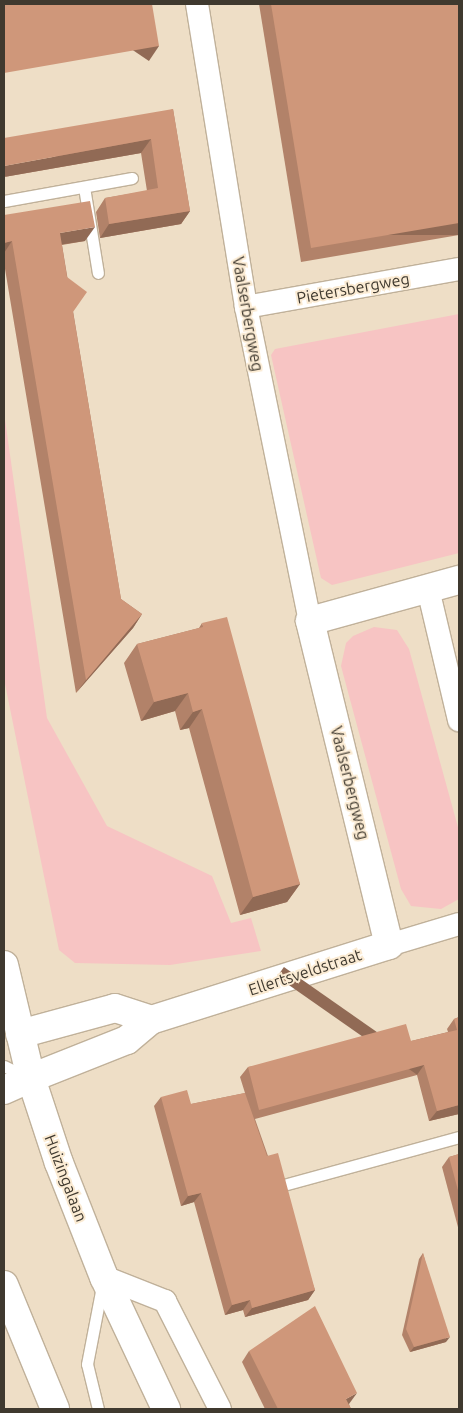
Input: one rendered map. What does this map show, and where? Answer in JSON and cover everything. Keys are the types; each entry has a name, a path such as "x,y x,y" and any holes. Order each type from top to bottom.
{"street":[{"name":"Vaalserbergweg","path":"197,4 246,308 299,580 389,945"},
{"name":"Pietersbergweg","path":"246,308 459,269"},
{"path":"310,621 459,580"},
{"path":"428,589 459,720"},
{"name":"Ellertsveldstraat","path":"4,1090 127,1040 151,1020 459,924"},
{"name":"Huizingalaan","path":"4,966 12,1038 31,1078 59,1163 104,1277 166,1409"},
{"path":"12,1038 115,1008 151,1020"},
{"path":"104,1277 165,1301 220,1409"},
{"path":"4,1285 55,1409"}],"lane":[{"path":"4,201 132,178"},
{"path":"84,187 98,273"},
{"path":"4,1066 31,1078"},
{"path":"287,1184 459,1137"},
{"path":"98,1409 86,1364 104,1277"}],"shaded area":[{"path":"459,314 459,553 332,585 321,578 271,355 275,349"},
{"path":"4,412 47,718 107,826 212,876 231,923 251,918 261,951 170,965 75,963 59,950 4,679"},
{"path":"374,627 397,630 409,649 459,831 459,899 441,909 411,906 401,889 341,666 346,643 353,636"}],"building":[{"path":"4,4 152,4 159,46 4,73"},
{"path":"271,4 459,4 459,223 311,248"},
{"path":"173,109 190,211 109,224 105,198 158,188 151,139 4,166 4,138"},
{"path":"90,201 95,227 60,233 67,277 87,292 73,312 121,599 142,614 86,680 12,241 4,243 4,215"},
{"path":"227,617 300,884 253,897 202,709 193,712 188,693 154,702 137,644 203,627 202,623"},
{"path":"459,1017 459,1105 437,1111 424,1065 259,1110 248,1067 406,1024 411,1041 457,1030 454,1019"},
{"path":"187,1090 191,1104 245,1093 267,1156 278,1153 315,1290 252,1308 250,1300 232,1305 201,1193 188,1196 161,1097"},
{"path":"459,1154 459,1194 449,1157"},
{"path":"423,1253 450,1337 414,1347 406,1329"},
{"path":"315,1306 357,1393 346,1399 351,1409 278,1409 249,1351"}]}
